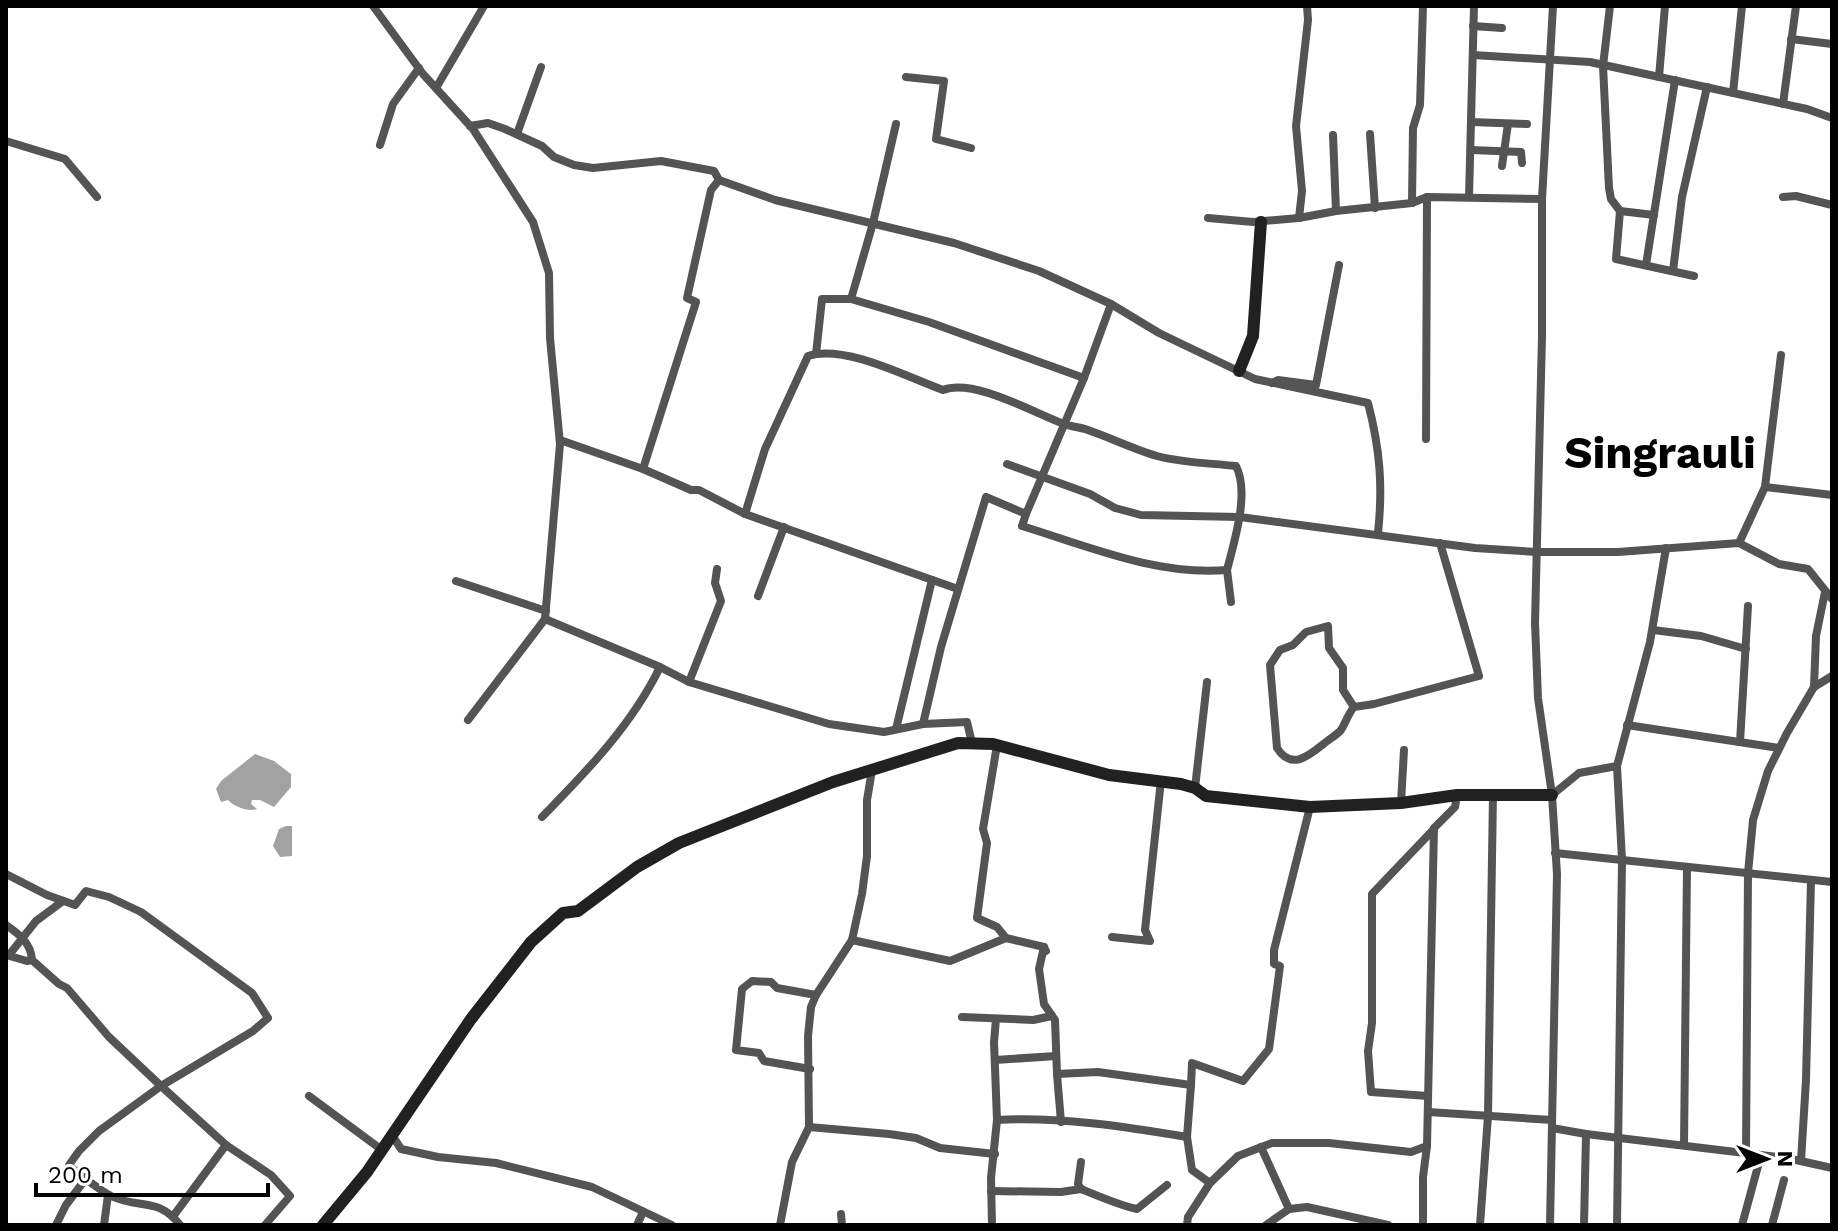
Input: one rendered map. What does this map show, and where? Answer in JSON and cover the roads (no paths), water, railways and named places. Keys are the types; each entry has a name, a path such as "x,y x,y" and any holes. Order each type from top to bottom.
{"street":[{"path":"373,6 419,68 470,126 533,222 549,273 550,338 560,440 545,615 468,720"},
{"path":"436,88 484,6"},
{"path":"1299,218 1302,191 1296,126 1307,6"},
{"path":"1412,203 1413,128 1420,105 1423,6"},
{"path":"1469,197 1474,6"},
{"path":"1550,1225 1555,853 1552,795 1538,698 1535,623 1542,199 1553,6"},
{"path":"1610,6 1603,66 1609,188 1611,199 1620,211 1616,259 1694,276"},
{"path":"1659,77 1665,6"},
{"path":"1733,93 1742,6"},
{"path":"1783,104 1796,6"},
{"path":"1473,26 1502,28"},
{"path":"1791,39 1832,44"},
{"path":"1473,55 1549,58 1603,66 1807,109 1832,118"},
{"path":"517,134 541,67"},
{"path":"380,145 393,104 419,68"},
{"path":"906,77 944,81 936,139 971,148"},
{"path":"1646,265 1675,80"},
{"path":"1673,271 1682,197 1707,87"},
{"path":"1471,122 1527,124"},
{"path":"470,126 488,123 542,146 554,157 574,165 593,168 661,161 714,171 719,180 775,200 942,239 1039,271 1111,304 1159,333 1239,371 1271,383 1368,403 1377,435 1382,472 1378,533"},
{"path":"1484,123 1485,133"},
{"path":"851,299 896,124"},
{"path":"1502,166 1508,124"},
{"path":"1370,134 1375,208"},
{"path":"1333,135 1336,211"},
{"path":"6,141 65,159 97,197"},
{"path":"1471,150 1521,152 1522,163"},
{"path":"643,469 696,302 687,298 692,270 711,190 719,180"},
{"path":"1783,197 1796,196 1832,205"},
{"path":"1426,439 1427,197"},
{"path":"1208,218 1261,222 1412,203 1427,197 1542,199"},
{"path":"1620,211 1654,215"},
{"path":"1239,371 1253,336 1261,222"},
{"path":"1271,383 1278,380 1316,385 1339,265"},
{"path":"816,354 822,299 851,299 929,322 1084,378"},
{"path":"1111,304 1084,378 1022,526 1094,550 1177,568 1227,570"},
{"path":"745,514 765,449 808,356 838,354 885,366 943,390 952,386 985,393 1065,424 1182,462 1236,466 1239,473 1240,517 1227,570 1231,602"},
{"path":"1739,543 1765,487 1781,355"},
{"path":"560,440 699,490 745,514 958,589"},
{"path":"1007,464 1090,494 1115,508 1141,515 1240,517 1440,543 1537,552 1618,552 1739,543 1779,564 1808,569 1828,596 1816,636 1814,687 1768,771 1753,820 1748,873 1746,1153"},
{"path":"1765,487 1832,495"},
{"path":"923,724 986,497 1026,514"},
{"path":"758,596 784,527"},
{"path":"1354,707 1343,690 1343,668 1329,648 1328,626 1306,632 1293,645 1280,650 1270,665 1277,748 1282,755 1292,759 1306,759 1341,730 1354,707 1479,676 1440,543"},
{"path":"1617,1225 1622,860 1617,766 1653,630 1666,548"},
{"path":"689,682 721,601 715,583 717,569"},
{"path":"896,729 932,580"},
{"path":"456,581 545,615 689,682 829,724 884,732 923,724 967,722 972,743"},
{"path":"1740,742 1748,606"},
{"path":"1653,630 1701,636 1746,649"},
{"path":"542,817 581,777 624,725 660,667"},
{"path":"1814,687 1832,676"},
{"path":"1195,788 1207,682"},
{"path":"1627,725 1779,748"},
{"path":"323,1225 382,1150 471,1019 531,942 563,913 578,911 637,867 693,837 833,782 958,743 997,745 1109,775 1161,780 1195,788 1206,796 1310,807 1401,803 1457,795 1552,795 1579,773 1617,766"},
{"path":"997,745 983,829 987,843 977,918 997,927 1006,938 1045,950 1039,969 1044,1004 1055,1020 1061,1122"},
{"path":"1401,803 1404,750"},
{"path":"780,1225 792,1162 809,1127 808,1036 811,1007 852,940 867,856 867,800 872,770"},
{"path":"1112,937 1150,941 1145,930 1156,852 1161,780"},
{"path":"1480,1225 1488,1116 1493,794"},
{"path":"1428,1096 1371,1092 1368,1051 1372,1023 1372,894 1455,807 1457,795"},
{"path":"1210,1183 1192,1170 1187,1137 1192,1063 1243,1081 1269,1049 1280,966 1274,964 1274,950 1310,807"},
{"path":"1423,1225 1434,828"},
{"path":"1555,853 1832,882"},
{"path":"1684,1145 1687,867"},
{"path":"6,874 75,905 86,891 109,897 141,912 252,993 268,1018 253,1031 161,1086 99,1131 69,1165 108,1195 134,1204 157,1205 177,1222 226,1145"},
{"path":"1801,1161 1811,880"},
{"path":"32,960 8,955 36,921 63,901"},
{"path":"6,925 24,937 32,960 67,988 109,1037 226,1145 271,1175 290,1196 265,1225"},
{"path":"852,940 950,961 1006,938"},
{"path":"810,1069 764,1061 759,1053 736,1050 739,1011 742,989 752,981 771,982 777,988 816,995"},
{"path":"962,1017 1033,1020 1052,1016"},
{"path":"992,1225 991,1191 997,1120 996,1019"},
{"path":"995,1060 1056,1056"},
{"path":"1057,1074 1098,1072 1191,1085"},
{"path":"309,1096 382,1150"},
{"path":"1428,1112 1552,1124 1586,1134 1761,1155 1832,1168"},
{"path":"997,1120 1061,1122 1149,1130 1187,1137"},
{"path":"809,1127 889,1134 916,1138 940,1148 995,1154"},
{"path":"1584,1225 1586,1134"},
{"path":"392,1135 401,1149 438,1157 496,1163 592,1187 672,1225"},
{"path":"1187,1225 1188,1217 1210,1183 1238,1156 1272,1143 1329,1143 1411,1152 1427,1146"},
{"path":"1261,1147 1289,1209"},
{"path":"1742,1225 1761,1155"},
{"path":"1081,1162 1078,1184 1081,1189"},
{"path":"56,1225 66,1205 87,1177"},
{"path":"1772,1225 1784,1180"},
{"path":"991,1191 1061,1192 1081,1189 1119,1202 1124,1207 1137,1209 1167,1185"},
{"path":"104,1225 108,1195"},
{"path":"1266,1225 1289,1209 1307,1207 1388,1225"},
{"path":"637,1225 643,1212"},
{"path":"841,1214 842,1225"}],"district":[{"name":"Singrauli","path":"1660,453"}]}
